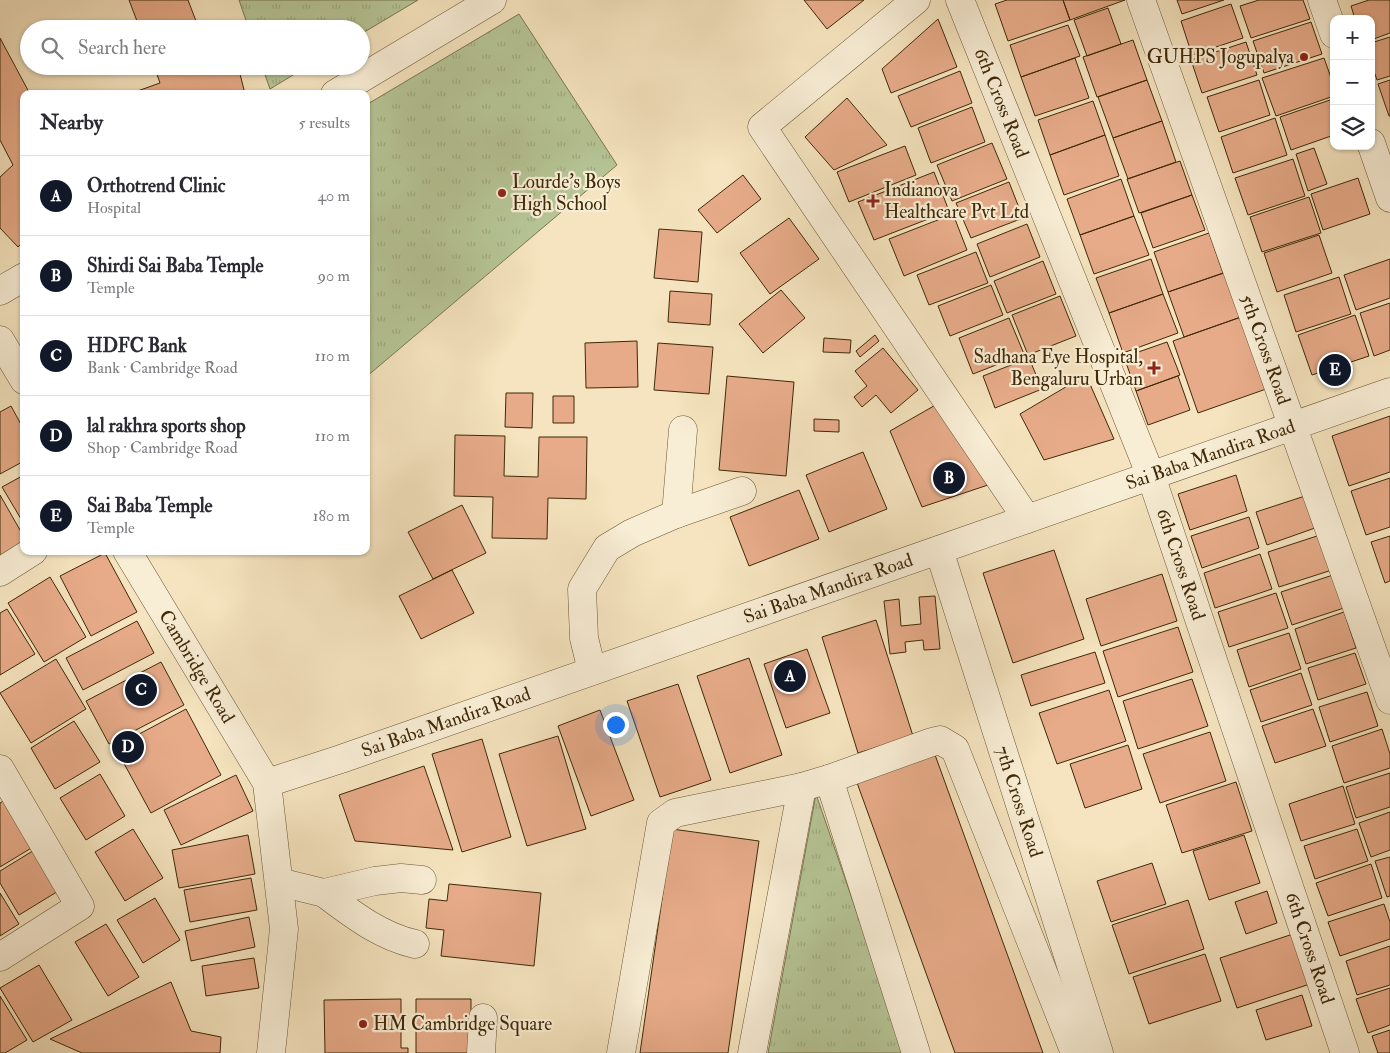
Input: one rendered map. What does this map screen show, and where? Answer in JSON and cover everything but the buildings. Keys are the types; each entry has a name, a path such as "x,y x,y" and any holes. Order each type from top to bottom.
{"street":[{"path":"370,73 492,0"},
{"path":"916,0 762,127 1027,519"},
{"name":"6th Cross Road","path":"960,0 1151,476 1345,1053"},
{"name":"5th Cross Road","path":"1141,0 1390,700"},
{"path":"1322,0 1330,23"},
{"path":"342,90 367,75"},
{"path":"1373,150 1390,198"},
{"path":"0,291 20,279"},
{"name":"Sai Baba Mandira Road","path":"267,783 1390,392"},
{"path":"676,514 683,430"},
{"path":"592,671 584,638 582,589 607,548 632,533 676,514 742,491"},
{"name":"7th Cross Road","path":"939,550 1099,1053"},
{"path":"0,572 27,555"},
{"name":"Cambridge Road","path":"129,555 267,783"},
{"path":"621,1053 661,823 675,813 802,787 829,779 940,740 955,749 1075,1053"},
{"path":"0,769 80,906 0,957"},
{"path":"829,779 916,1053"},
{"path":"267,783 284,929 271,1053"},
{"path":"752,1053 802,787"},
{"path":"324,893 375,881 401,878 422,880"},
{"path":"279,882 324,893 368,924 397,940 414,944"},
{"path":"481,1053 483,1018"}],"green space":[{"path":"239,0 418,0 370,29 370,20 246,20"},
{"path":"519,14 617,165 370,374 370,103"},
{"path":"265,75 293,75 270,89"},
{"path":"816,794 905,1053 768,1053"}],"place":[{"name":"GUHPS Jogupalya","path":"1304,57"},
{"name":"Lourde's Boys High School","path":"502,193"},
{"name":"Indianova Healthcare Pvt Ltd","path":"873,201"},
{"name":"Sadhana Eye Hospital, Bengaluru Urban","path":"1154,368"},
{"name":"Sai Baba Temple","path":"1335,370"},
{"name":"Shirdi Sai Baba Temple","path":"949,478"},
{"name":"Orthotrend Clinic","path":"790,676"},
{"name":"HDFC Bank","path":"141,690"},
{"name":"lal rakhra sports shop","path":"128,747"},
{"name":"HM Cambridge Square","path":"363,1024"}]}
